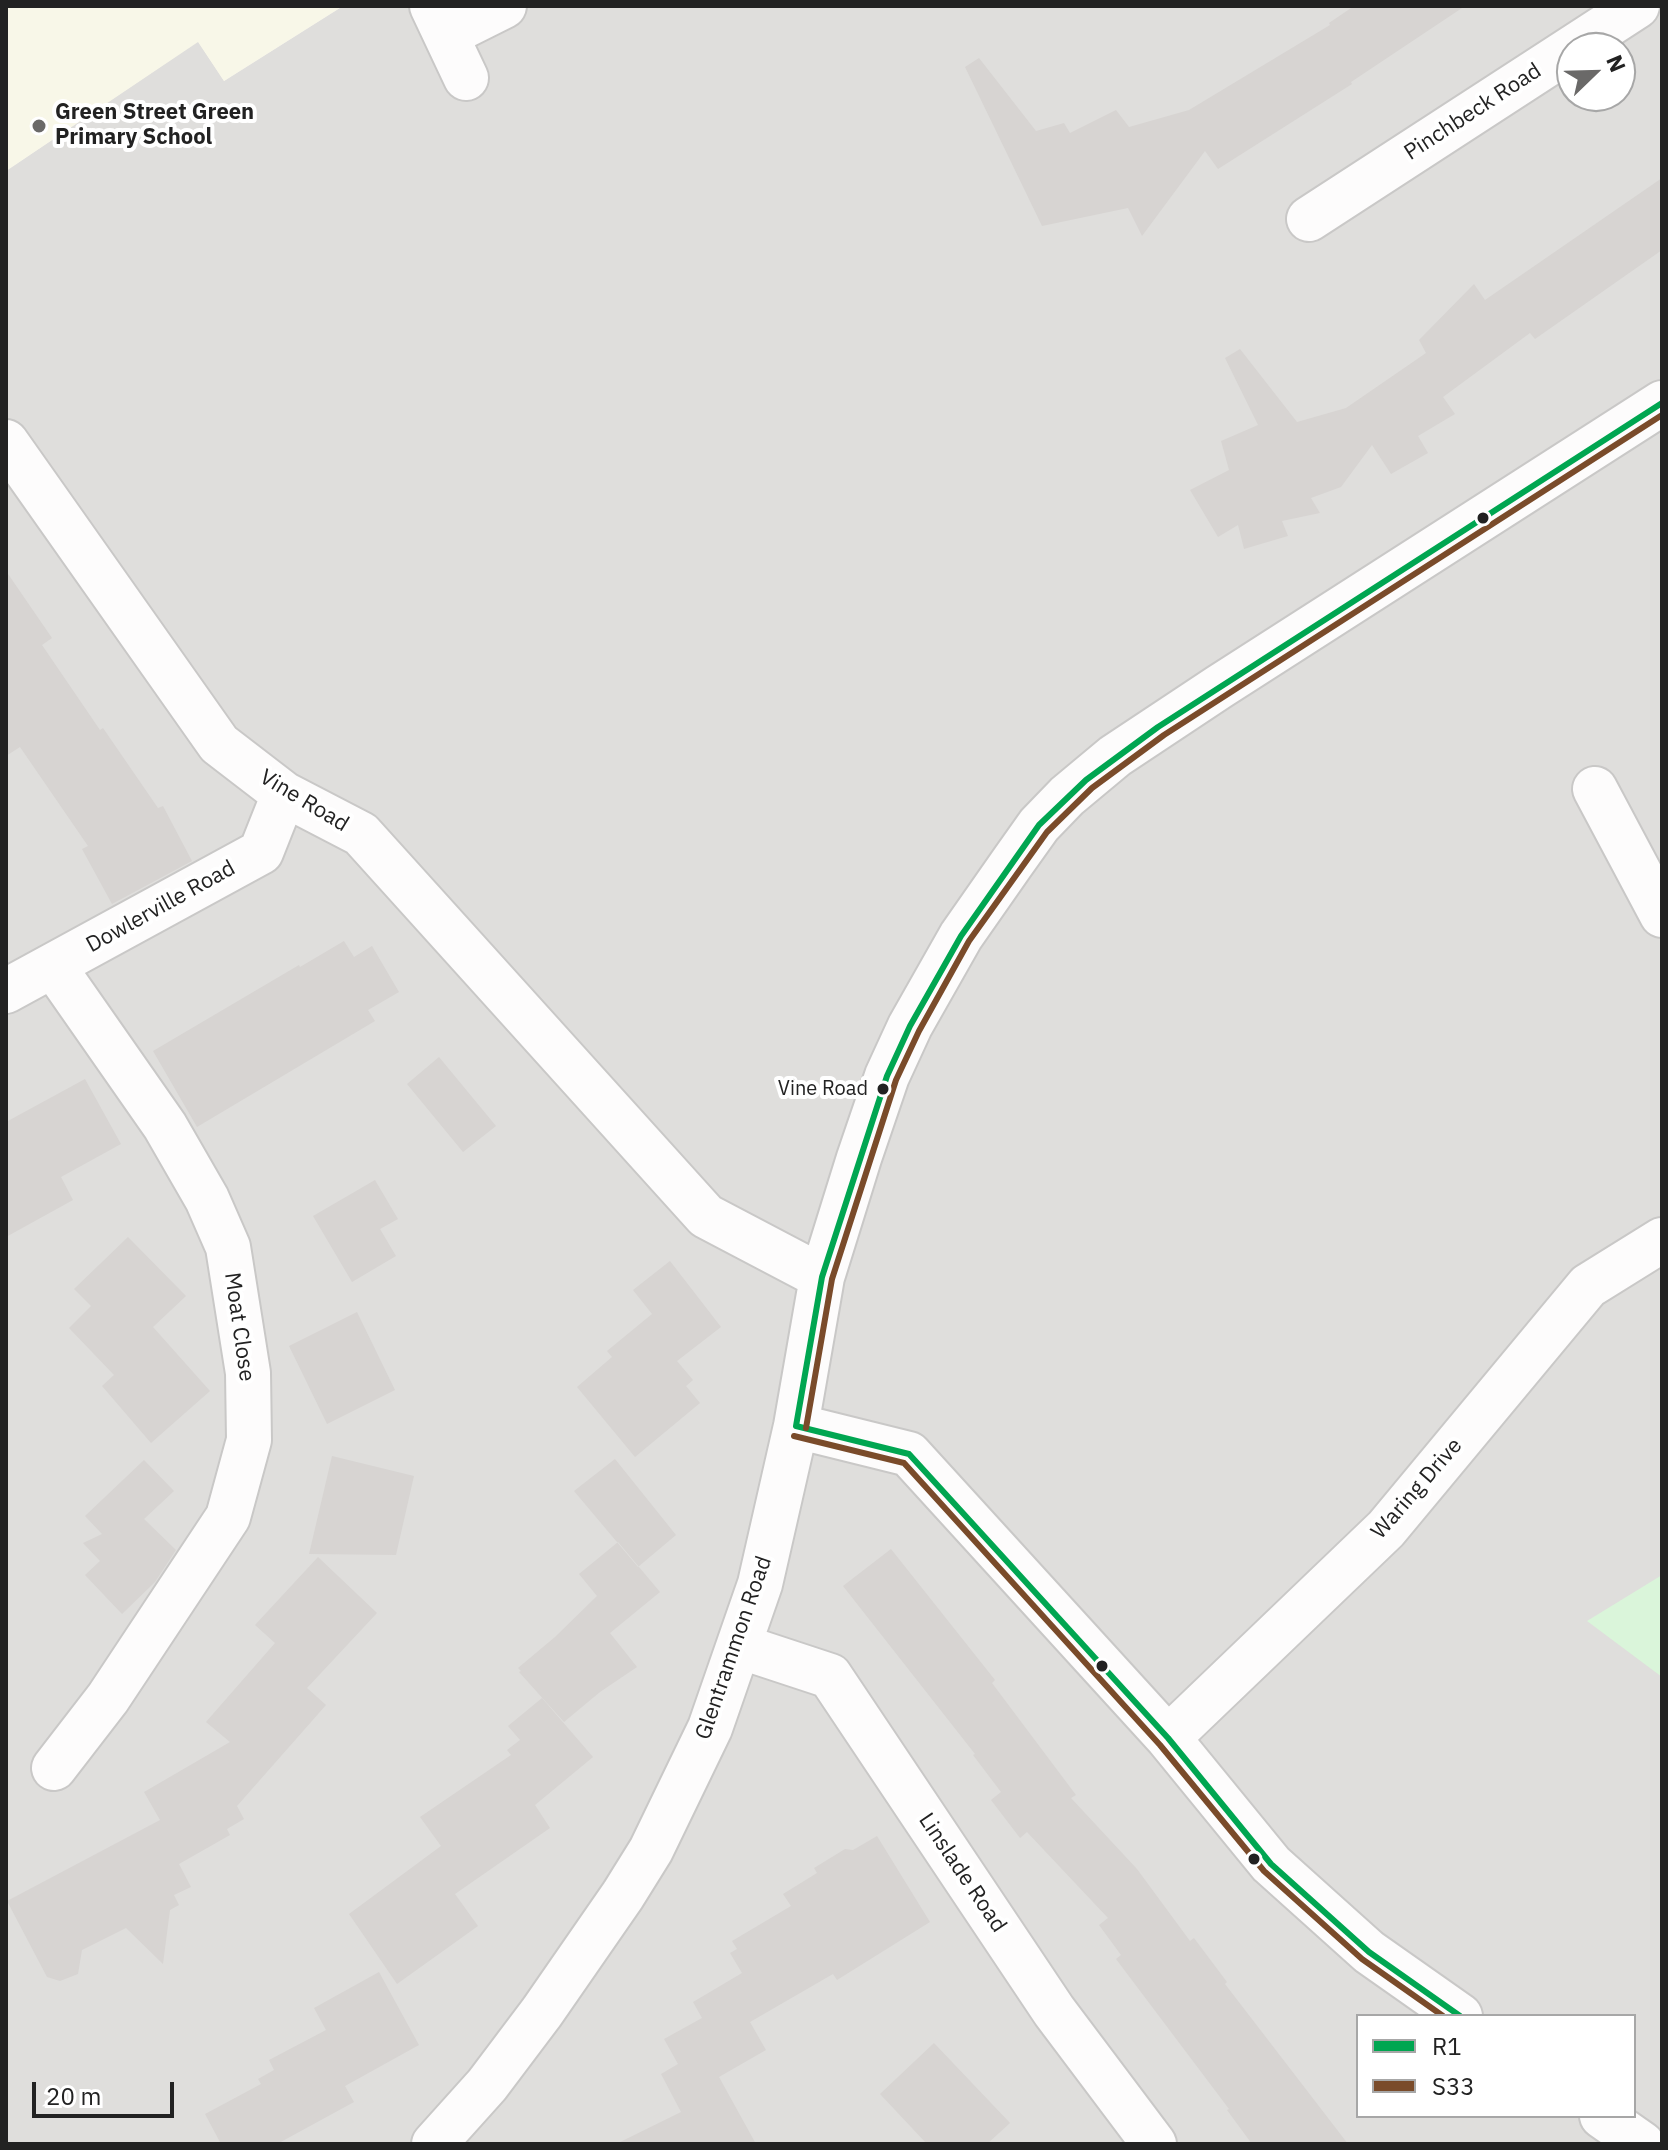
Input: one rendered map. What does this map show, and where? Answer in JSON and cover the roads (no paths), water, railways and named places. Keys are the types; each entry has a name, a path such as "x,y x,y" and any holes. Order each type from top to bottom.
{"street":[{"path":"466,78 439,20 504,6"},
{"name":"Pinchbeck Road","path":"1309,219 1637,6"},
{"name":"Glentrammon Road","path":"434,2144 487,2085 542,2012 630,1884 651,1850 710,1728 760,1584 796,1426 822,1277 887,1076 910,1026 961,936 1039,825 1067,796 1115,756 1662,403"},
{"name":"Vine Road","path":"6,442 219,744 284,794 361,834 706,1216 822,1277"},
{"path":"1595,789 1662,915"},
{"name":"Dowlerville Road","path":"6,991 261,852 284,794"},
{"name":"Moat Close","path":"54,967 165,1126 207,1199 228,1247 248,1373 249,1440 228,1517 108,1698 54,1768"},
{"name":"Waring Drive","path":"1168,1738 1386,1529 1588,1286 1662,1240"},
{"path":"796,1426 909,1454 1168,1738 1271,1864 1369,1952 1457,2014"},
{"name":"Linslade Road","path":"739,1646 830,1676 1054,2011 1154,2144"}],"place":[{"name":"Green Street Green Primary School","path":"39,126"},
{"name":"Vine Road","path":"883,1089"}]}
